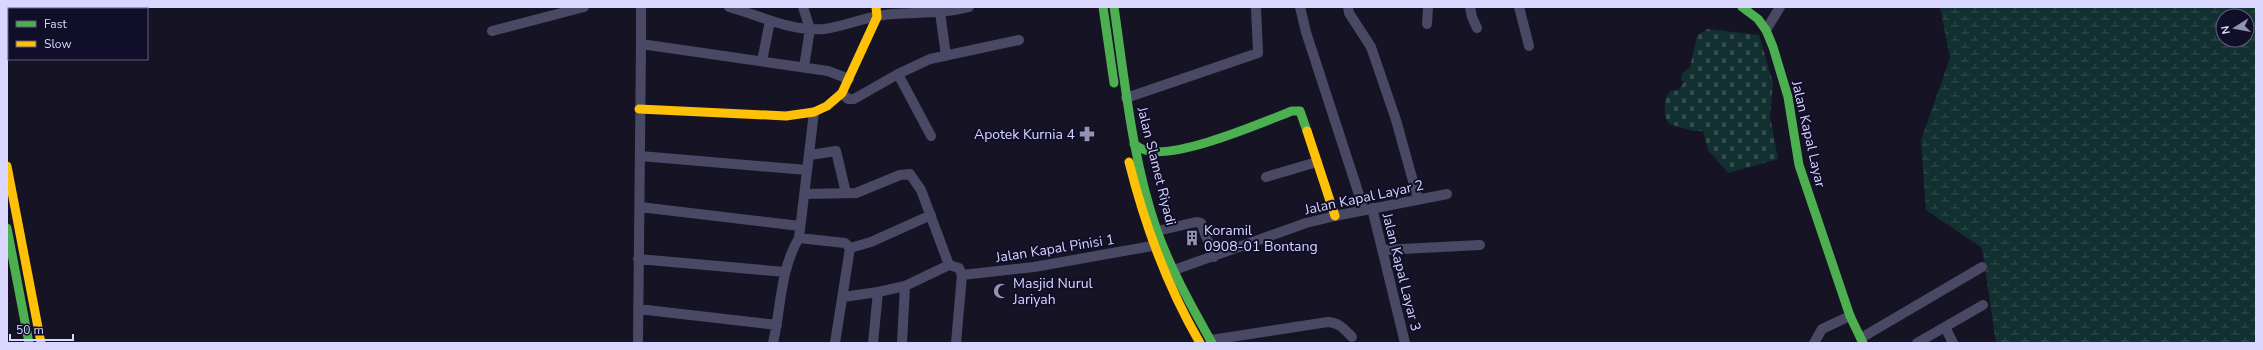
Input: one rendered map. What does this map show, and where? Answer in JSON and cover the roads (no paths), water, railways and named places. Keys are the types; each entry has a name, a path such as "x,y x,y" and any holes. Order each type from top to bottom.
{"street":[{"path":"492,31 584,7"},
{"path":"640,343 638,259 642,44 641,7"},
{"path":"729,7 770,21 810,29 824,29 876,12 893,14 940,12 969,7"},
{"path":"803,7 810,29 804,67"},
{"name":"Jalan Slamet Riyadi","path":"1103,7 1138,203 1152,246 1200,343"},
{"name":"Jalan Slamet Riyadi","path":"1114,7 1119,101 1134,144 1157,231 1174,270 1213,341"},
{"name":"Jalan Kapal Layar 3","path":"1300,7 1306,32 1383,250 1405,343"},
{"path":"1348,7 1349,13 1371,47 1378,66 1396,120 1418,199"},
{"path":"1427,24 1428,7"},
{"path":"1470,7 1477,28"},
{"path":"1519,7 1530,46"},
{"name":"Jalan Kapal Layar","path":"1742,7 1758,19 1766,30 1788,97 1799,165 1850,316 1862,340"},
{"path":"1766,30 1780,7"},
{"path":"1119,101 1258,53 1256,8"},
{"path":"640,109 786,116 814,112 827,106 842,93 876,12"},
{"path":"940,12 946,56"},
{"path":"762,61 770,21"},
{"path":"842,93 848,99 854,99 923,61 1019,40"},
{"path":"642,44 828,71 849,79"},
{"path":"898,74 931,136"},
{"path":"1134,144 1152,151 1161,152 1206,143 1296,111 1300,111 1335,216"},
{"path":"773,343 785,272 791,251 799,238 814,112"},
{"path":"810,155 836,151 846,193"},
{"path":"640,156 806,170"},
{"path":"1266,177 1317,162"},
{"path":"7,166 41,343"},
{"path":"805,194 864,191 900,175 910,174 921,190 949,265"},
{"name":"Jalan Kapal Layar 2","path":"1174,270 1306,223 1368,209 1447,194"},
{"path":"1138,203 1148,200"},
{"path":"640,207 800,226"},
{"path":"850,248 871,242 931,214"},
{"path":"1157,231 1196,222 1201,223 1214,257"},
{"path":"7,228 29,343"},
{"path":"799,238 845,243 850,248"},
{"path":"1383,250 1480,245"},
{"name":"Jalan Kapal Pinisi 1","path":"962,276 1034,267 1152,246"},
{"path":"836,343 850,248"},
{"path":"638,259 785,272"},
{"path":"843,297 906,286 949,265 959,268 962,276 956,343"},
{"path":"1862,340 1982,267"},
{"path":"18,282 29,280"},
{"path":"902,343 906,286"},
{"path":"873,343 878,292"},
{"path":"1917,343 1983,305"},
{"path":"638,309 777,325"},
{"path":"1814,343 1822,329 1850,316"},
{"path":"1213,341 1302,325 1328,322 1336,323 1342,326 1352,337"},
{"path":"1945,327 1953,343"}],"place":[{"name":"Apotek Kurnia 4","path":"1087,134"},
{"name":"Koramil 0908-01 Bontang","path":"1192,238"},
{"name":"Masjid Nurul Jariyah","path":"1001,291"}]}
